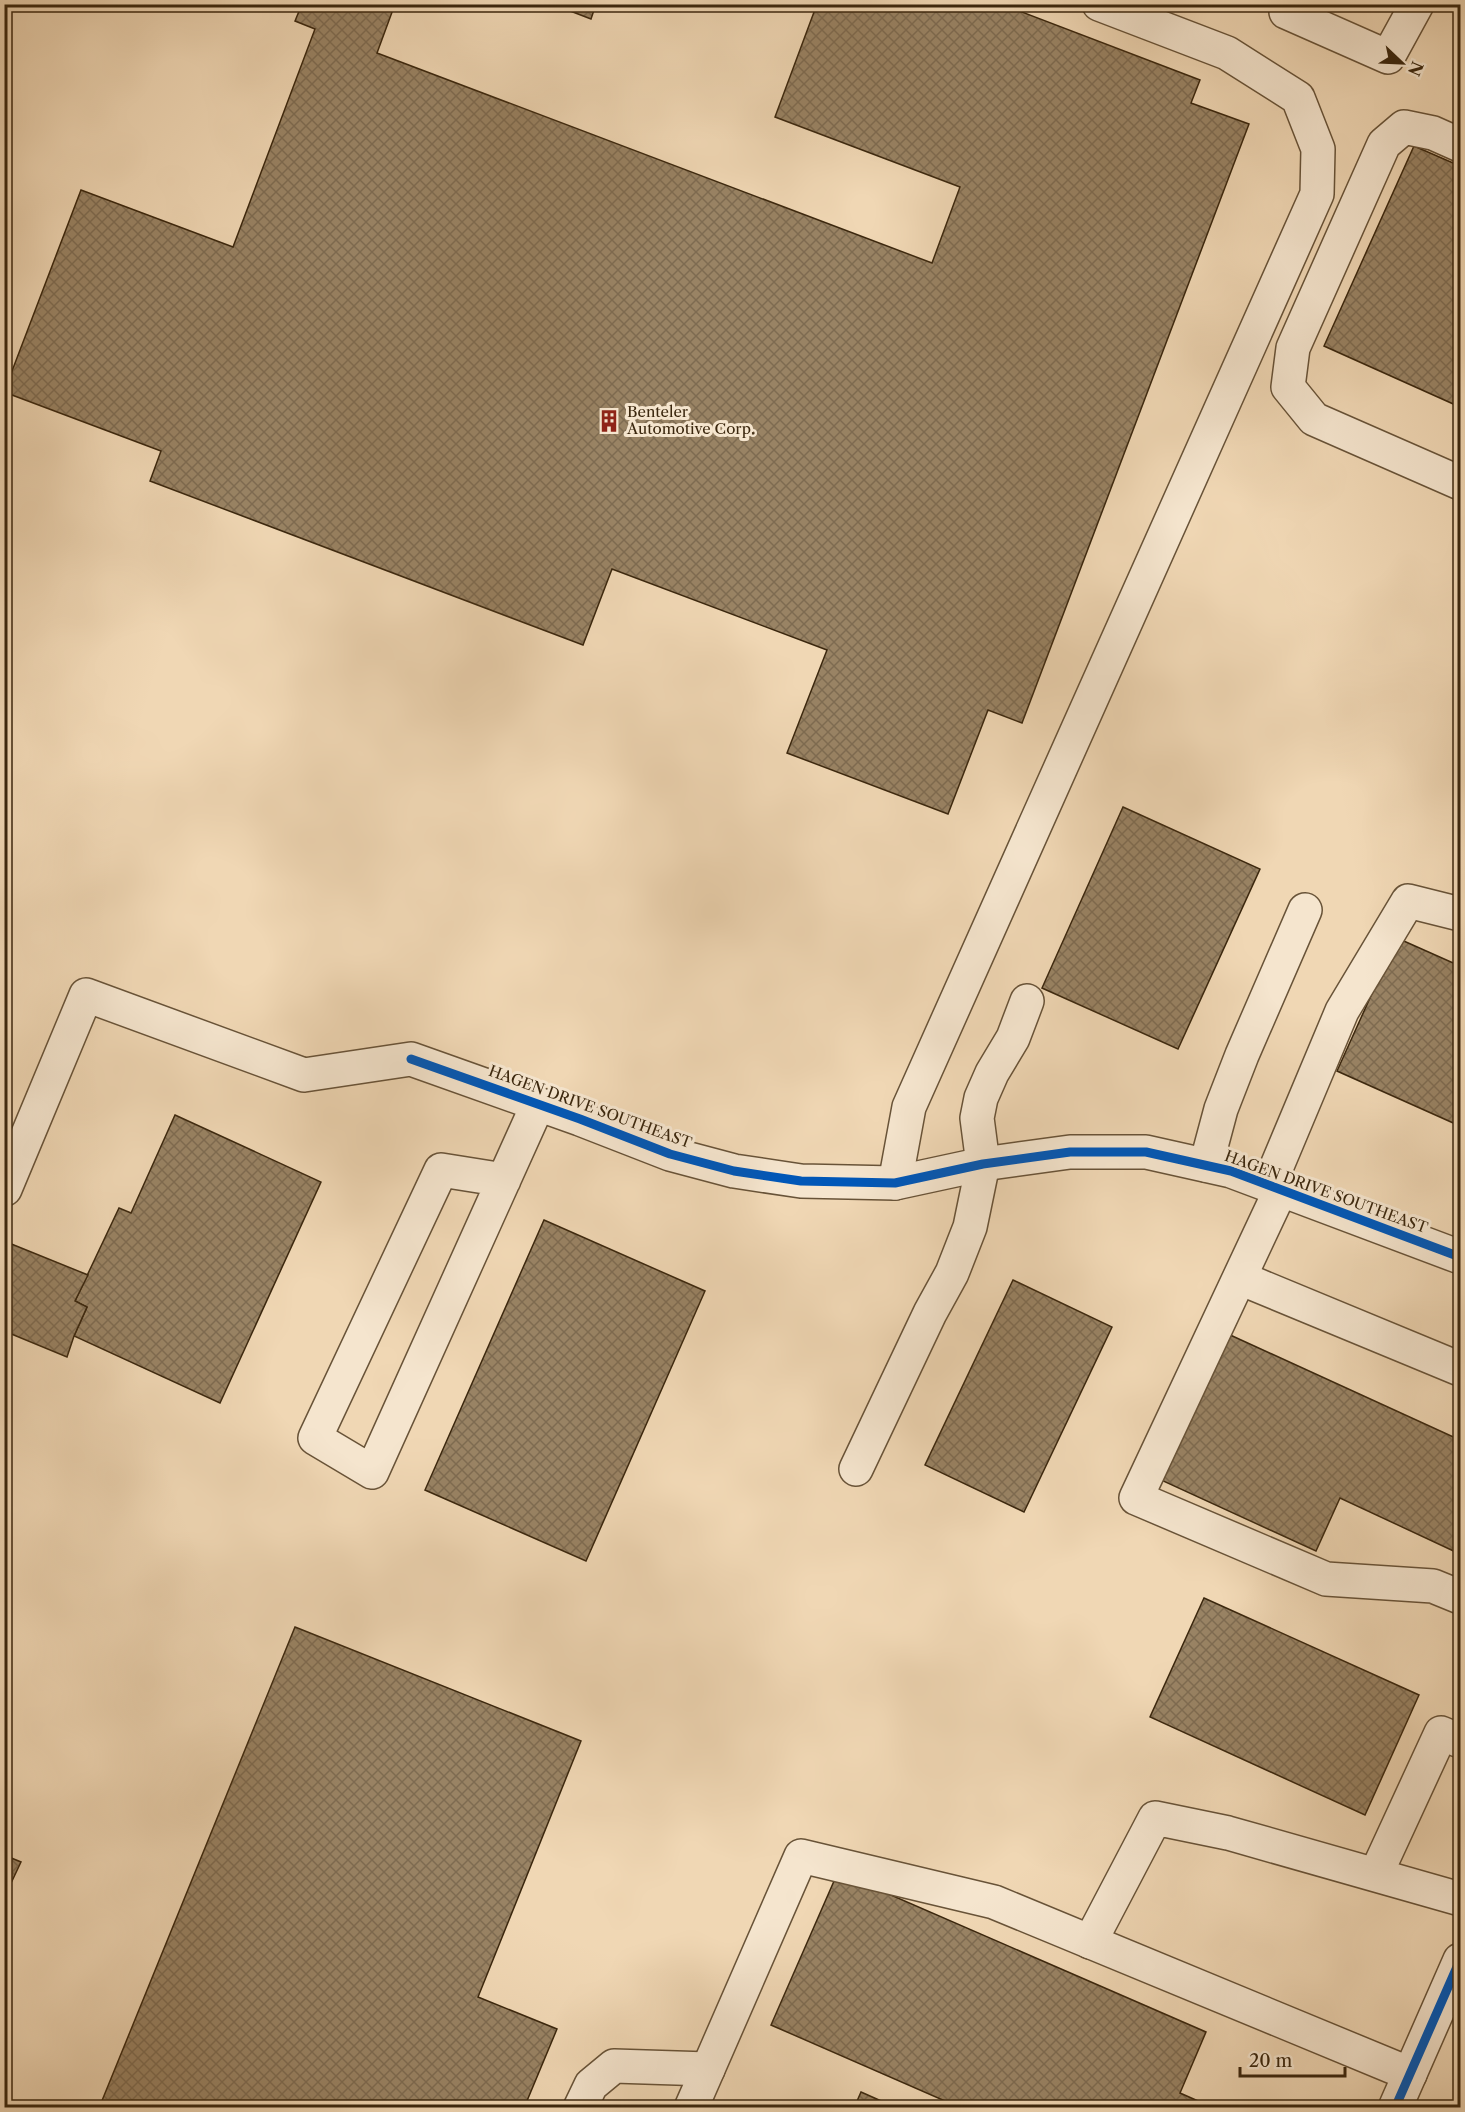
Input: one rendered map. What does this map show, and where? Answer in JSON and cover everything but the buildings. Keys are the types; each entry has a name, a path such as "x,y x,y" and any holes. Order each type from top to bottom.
{"street":[{"path":"895,1183 909,1107 1317,194 1318,149 1298,98 1227,53 1099,4"},
{"path":"1286,12 1388,57 1417,4"},
{"path":"1461,145 1433,133 1404,128 1384,144 1293,348 1288,387 1314,419 1461,483"},
{"path":"1461,914 1408,901 1342,1011 1240,1278 1136,1498 1326,1579 1433,1586 1461,1597"},
{"path":"1206,1165 1221,1108 1305,910"},
{"name":"HAGEN DRIVE SOUTHEAST","path":"5,1189 86,995 304,1075 411,1059 538,1104 670,1155 734,1171 801,1181 895,1183 983,1164 1070,1152 1146,1152 1231,1171 1461,1257"},
{"path":"856,1469 930,1313 952,1273 970,1227 983,1164 977,1118 981,1098 992,1072 1012,1038 1027,1001"},
{"path":"504,1180 441,1170 315,1438 372,1472 494,1203 538,1104"},
{"path":"1240,1278 1461,1369"},
{"path":"1376,1874 1441,1733 1461,1740"},
{"path":"1090,1942 1155,1818 1228,1833 1461,1899"},
{"path":"691,2108 801,1856 994,1902 1410,2074"},
{"path":"1395,2108 1461,1960"},
{"path":"580,2108 591,2085 615,2066 708,2069"}],"cycle path":[{"path":"411,1059 580,1119 670,1154 734,1171 801,1181 895,1183 983,1164 1070,1152 1146,1152 1231,1171 1460,1257"},
{"path":"1395,2108 1460,1960"}],"place":[{"name":"Benteler Automotive Corp.","path":"609,421"}]}
